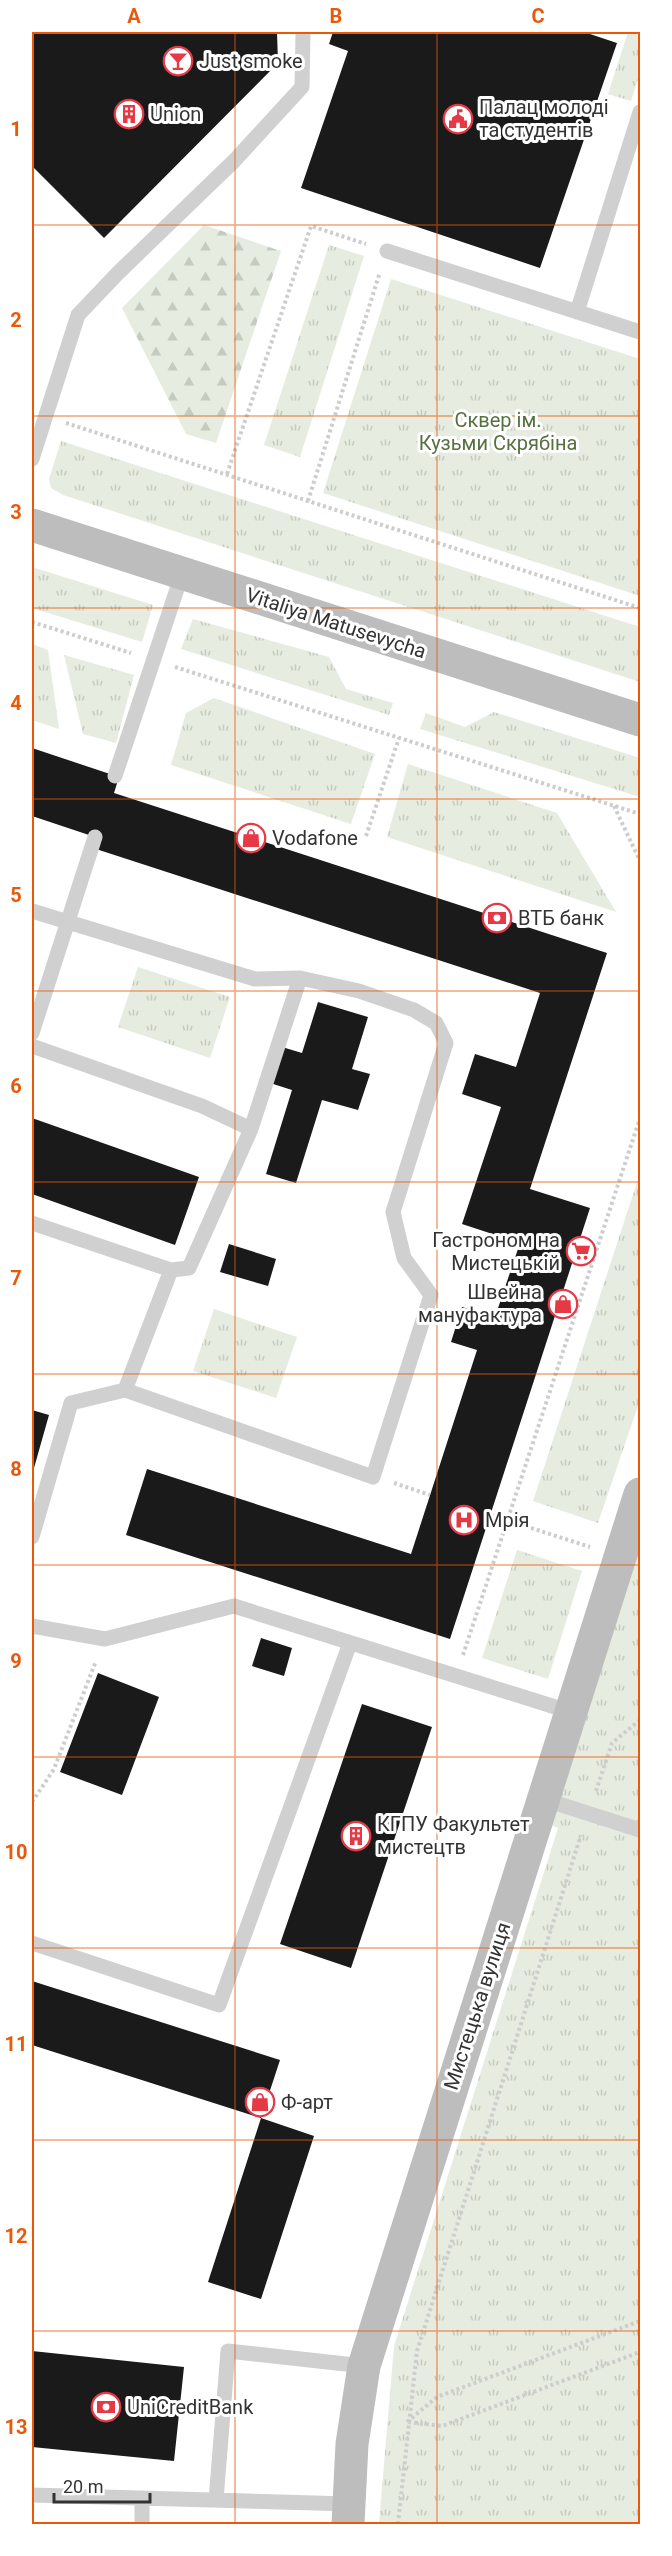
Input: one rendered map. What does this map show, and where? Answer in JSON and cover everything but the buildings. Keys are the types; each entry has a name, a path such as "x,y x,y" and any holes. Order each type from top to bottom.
{"street":[{"name":"Vitaliya Matusevycha","path":"32,525 640,720"},
{"name":"Мистецька вулиця","path":"349,2514 352,2444 364,2366 640,1494"}],"lane":[{"path":"32,459 78,315 234,161 302,87 303,32"},
{"path":"577,312 640,112"},
{"path":"387,251 640,332"},
{"path":"115,776 182,574"},
{"path":"32,1033 95,837"},
{"path":"32,911 255,979 300,978 359,991 414,1010 436,1023 446,1043 393,1212 404,1258 431,1295 373,1477 125,1390 71,1403 32,1537"},
{"path":"32,1223 171,1270 189,1268 251,1129 300,978"},
{"path":"32,1046 202,1106 251,1129"},
{"path":"125,1390 171,1270"},
{"path":"32,1626 105,1639 234,1605 571,1712"},
{"path":"32,1943 219,2005 350,1643"},
{"path":"543,1799 640,1830"},
{"path":"216,2500 228,2351 364,2366"},
{"path":"32,2495 216,2500 349,2514"},
{"path":"142,2498 142,2524"}],"path":[{"path":"227,474 311,226 387,251 308,501"},
{"path":"45,416 640,608"},
{"path":"32,622 640,814"},
{"path":"366,836 399,738"},
{"path":"613,805 640,861"},
{"path":"456,1675 640,1118"},
{"path":"373,1477 430,1495"},
{"path":"491,1515 621,1557"},
{"path":"32,1802 54,1769 105,1639"},
{"path":"398,2524 407,2422 417,2351 587,1814 612,1743 640,1720"},
{"path":"407,2422 437,2397 640,2321"},
{"path":"407,2422 442,2426 640,2352"}],"green space":[{"path":"628,32 640,32 640,73 631,101 608,94"},
{"path":"204,225 281,251 216,443 186,434 122,308"},
{"path":"329,245 364,256 300,457 264,445"},
{"name":"Сквер ім. Кузьми Скрябіна","path":"391,279 640,359 640,596 323,493"},
{"path":"61,441 640,627 640,682 63,495 51,488 49,479"},
{"path":"32,567 153,605 142,642 32,608"},
{"path":"193,619 329,657 346,689 393,703 389,715 181,649"},
{"path":"32,644 48,650 59,729 32,720"},
{"path":"64,655 134,675 116,743 83,734"},
{"path":"214,698 375,754 351,824 171,765 186,713"},
{"path":"494,712 640,758 640,797 420,729 426,713 465,727"},
{"path":"408,764 557,813 616,912 387,837"},
{"path":"138,967 230,997 210,1058 118,1027"},
{"path":"640,1173 640,1400 598,1523 533,1501"},
{"path":"214,1309 297,1337 276,1398 193,1371"},
{"path":"640,1494 640,2524 379,2524 394,2346 558,1828 536,1820"},
{"path":"517,1550 582,1571 548,1679 482,1658"}],"place":[{"name":"Just smoke","path":"178,61"},
{"name":"Union","path":"129,114"},
{"name":"Палац молоді та студентів","path":"458,119"},
{"name":"Vodafone","path":"251,838"},
{"name":"ВТБ банк","path":"497,918"},
{"name":"Гастроном на Мистецькій","path":"581,1251"},
{"name":"Швейна мануфактура","path":"563,1304"},
{"name":"Мрія","path":"464,1520"},
{"name":"КГПУ Факультет мистецтв","path":"356,1836"},
{"name":"Ф-арт","path":"260,2102"},
{"name":"UniCreditBank","path":"106,2407"}]}
